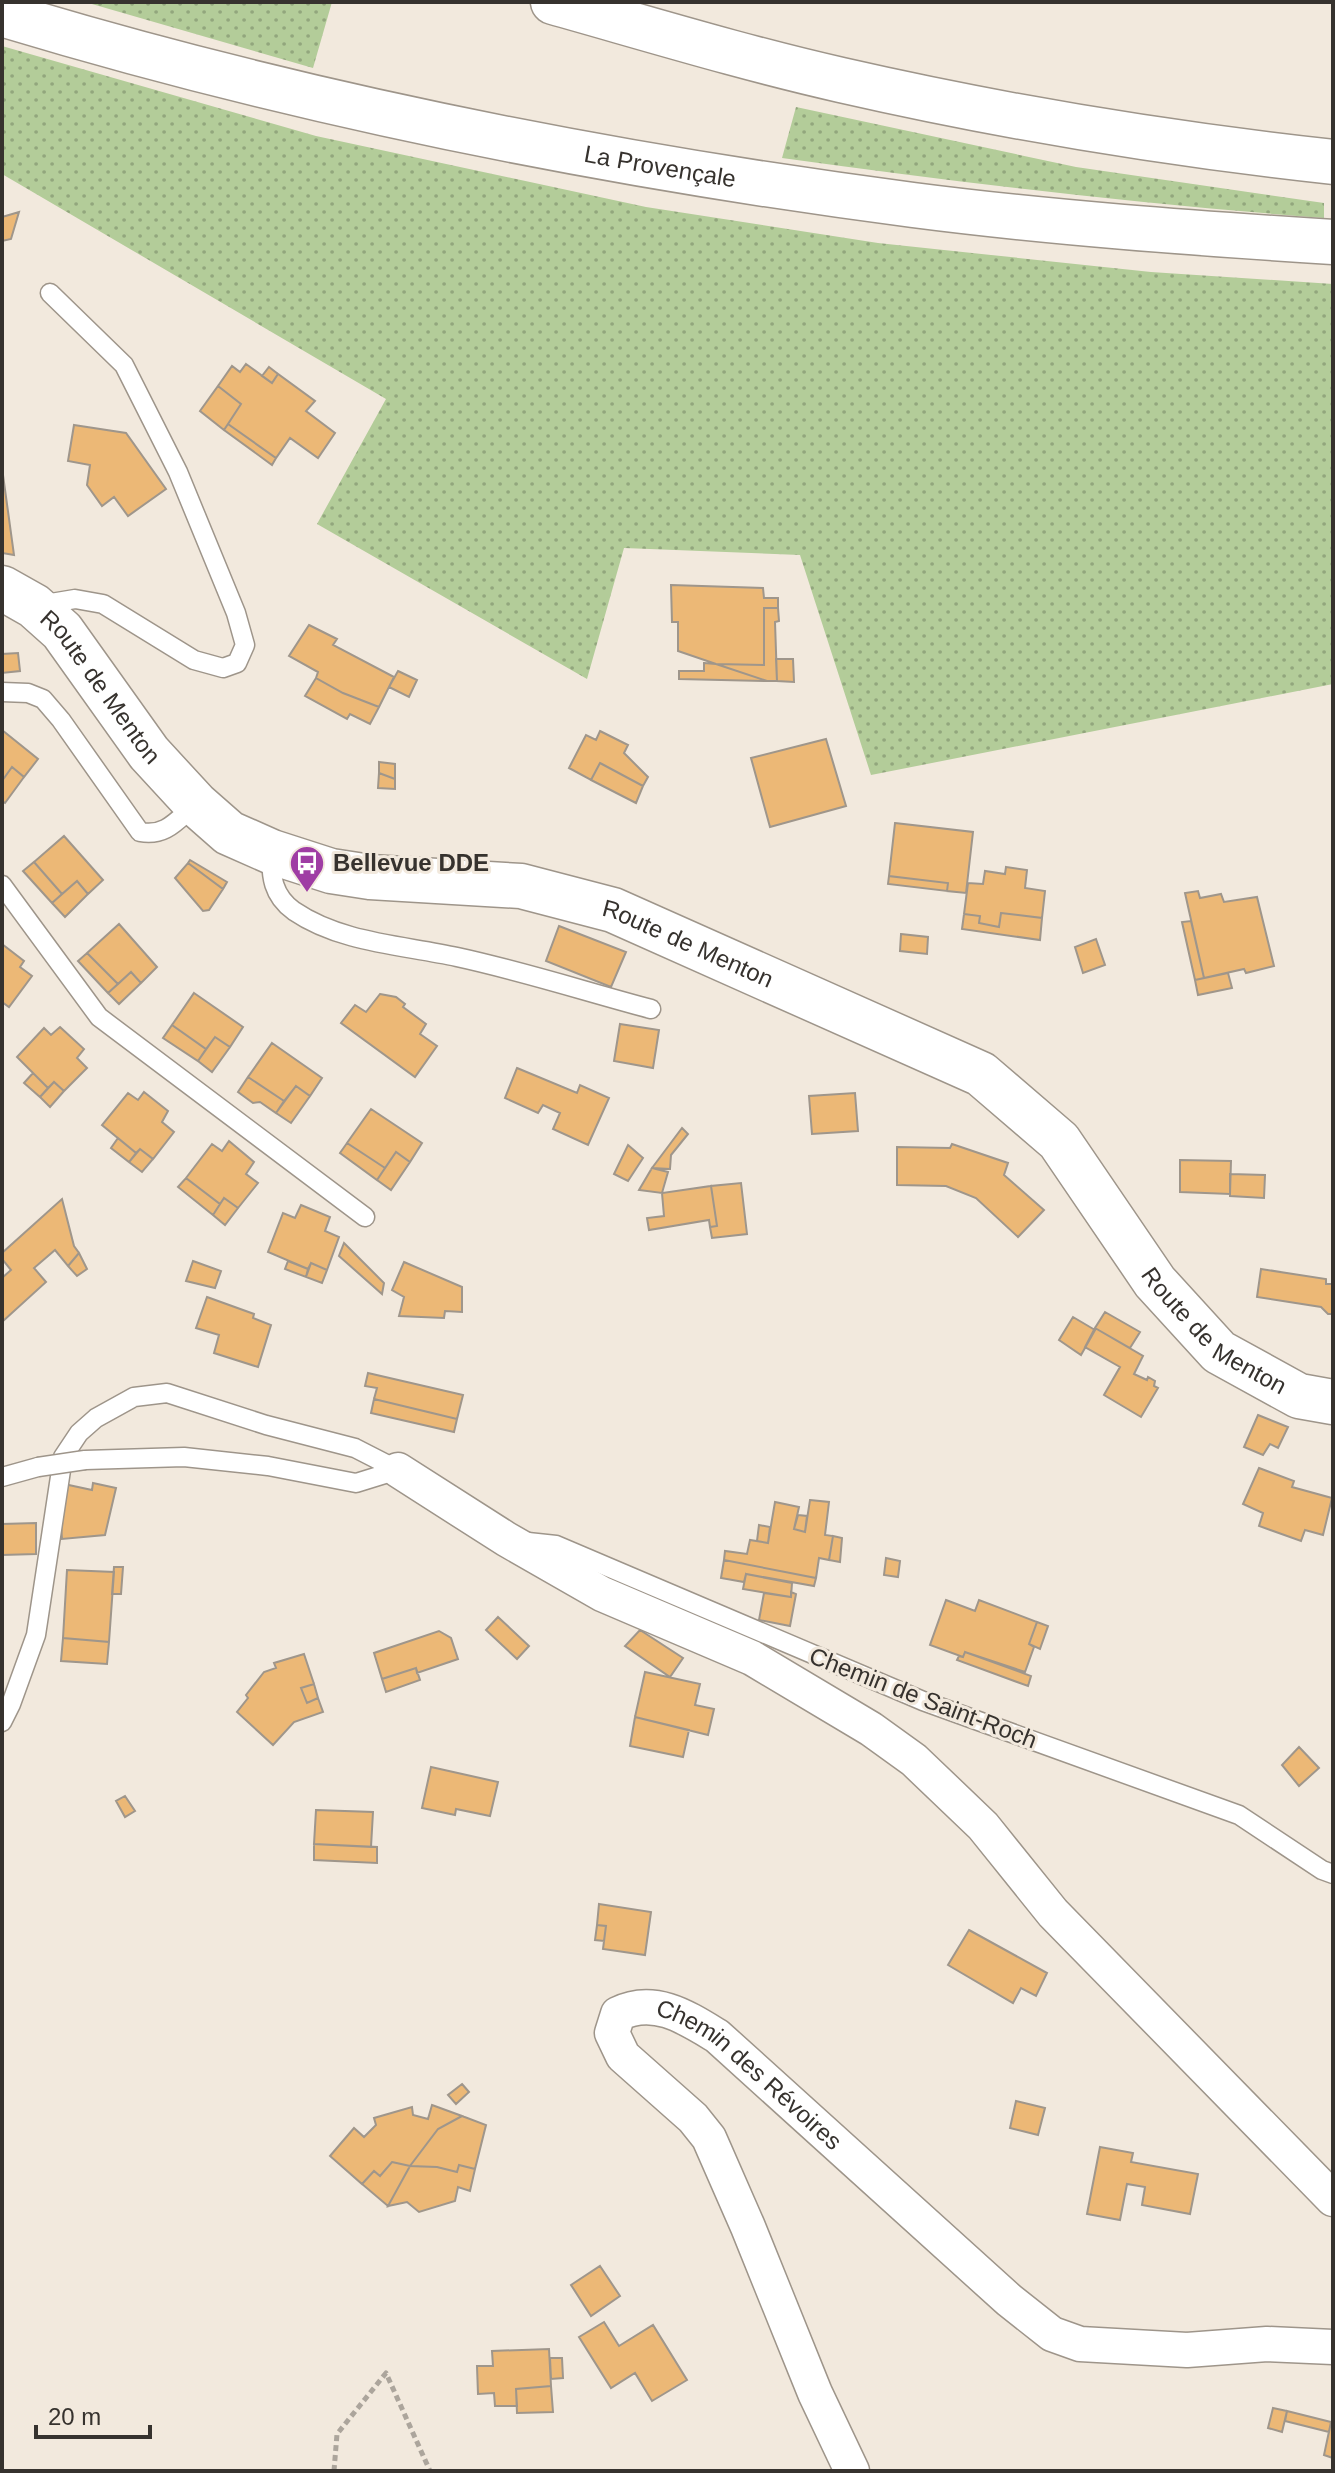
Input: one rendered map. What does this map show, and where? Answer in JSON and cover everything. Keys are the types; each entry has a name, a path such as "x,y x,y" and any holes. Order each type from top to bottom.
{"main road":[{"path":"553,2 840,79 1034,120 1237,152 1333,162"},
{"name":"La Provençale","path":"2,14 244,81 431,123 687,172 915,205 1142,230 1333,242"},
{"name":"Route de Menton","path":"18,597 62,631 149,753 196,804 229,833 272,852 331,871 370,877 521,886 613,910 981,1074 1059,1141 1155,1282 1219,1352 1299,1396 1333,1402"}],"street":[{"path":"398,1470 506,1539 602,1594 752,1658 871,1729 914,1760 983,1826 1053,1913 1333,2199"},
{"name":"Chemin des Révoires","path":"852,2471 815,2393 709,2138 693,2118 623,2056 617,2044 612,2033 618,2014 632,2007 654,2006 685,2017 717,2036 1009,2300 1052,2334 1080,2344 1142,2349 1187,2350 1267,2344 1333,2347"}],"lane":[{"path":"18,597 75,599 103,604 194,660 223,668 237,663 245,645 236,613 178,472 124,365 50,293"},
{"path":"2,692 28,693 43,699 140,832 154,835 167,829 196,804"},
{"path":"272,852 270,873 274,888 291,909 317,924 363,940 459,957 651,1009"},
{"path":"2,885 99,1017 365,1217"},
{"path":"2,1722 36,1635 63,1457 79,1433 96,1418 134,1397 167,1393 266,1425 355,1448 398,1470"},
{"path":"2,1477 38,1467 85,1460 184,1457 268,1466 356,1483 398,1470"},
{"name":"Chemin de Saint-Roch","path":"506,1539 556,1545 923,1701 1239,1815 1322,1870 1333,1874"}],"path":[{"path":"334,2471 337,2434 386,2373 430,2471"}],"green space":[{"path":"85,2 332,2 313,68"},
{"path":"2,46 316,136 646,207 878,243 1151,272 1333,284 1333,684 871,775 800,555 624,548 587,679 317,524 386,399 2,174"},
{"path":"796,107 1076,167 1324,203 1324,218 1052,192 782,158"}],"building":[{"path":"19,212 11,239 2,241 2,217"},
{"path":"246,364 272,383 278,374 315,401 306,411 335,433 318,458 290,438 276,458 228,424 241,404 218,386 232,366 240,372"},
{"path":"269,367 278,374 272,383 262,376"},
{"path":"218,386 241,404 224,430 200,411"},
{"path":"228,424 276,458 272,465 224,430"},
{"path":"74,425 126,433 166,489 128,516 114,497 102,506 87,485 90,465 68,461"},
{"path":"3,475 14,555 2,553"},
{"path":"671,585 763,588 764,598 778,598 778,608 764,608 764,665 716,664 678,651 678,622 672,622"},
{"path":"764,608 778,608 779,621 775,622 777,681 767,681 716,664 764,665"},
{"path":"309,625 337,639 333,645 394,677 379,707 316,678 318,672 289,656"},
{"path":"18,653 20,671 2,673 2,654"},
{"path":"776,659 793,659 794,682 777,681"},
{"path":"704,663 767,681 679,679 679,671 704,671"},
{"path":"398,671 417,680 409,697 389,687"},
{"path":"316,678 379,707 370,724 350,714 347,719 305,696"},
{"path":"2,730 38,759 24,777 12,767 2,781"},
{"path":"600,731 628,745 624,753 648,777 643,786 600,763 591,780 569,768 586,735 596,740"},
{"path":"826,739 846,806 770,827 751,758"},
{"path":"379,762 395,764 395,779 379,773"},
{"path":"600,763 643,786 636,803 591,780"},
{"path":"12,767 24,777 5,803 2,801 2,781"},
{"path":"379,773 395,779 395,789 378,788"},
{"path":"895,823 973,832 966,893 947,891 948,883 889,876"},
{"path":"64,836 103,880 88,894 77,881 62,894 34,862"},
{"path":"190,860 227,882 223,889 188,863"},
{"path":"34,862 62,894 52,903 23,871"},
{"path":"188,863 223,889 209,910 203,911 175,878"},
{"path":"1006,867 1027,870 1025,888 1045,891 1042,918 1001,913 999,927 979,923 980,916 964,914 968,883 983,884 985,871 1005,874"},
{"path":"889,876 948,883 947,891 888,884"},
{"path":"77,881 88,894 65,917 52,903"},
{"path":"1198,891 1200,898 1221,894 1224,902 1257,897 1274,966 1204,978 1185,893"},
{"path":"1001,913 1042,918 1040,940 962,929 964,914 980,916 979,923 999,927"},
{"path":"1191,921 1204,978 1195,980 1182,922"},
{"path":"119,924 157,967 141,983 131,972 118,984 87,953"},
{"path":"559,926 626,952 611,987 546,961"},
{"path":"901,934 928,937 927,954 900,951"},
{"path":"1096,939 1105,965 1083,973 1075,947"},
{"path":"2,944 24,961 20,967 32,976 9,1007 2,1002"},
{"path":"87,953 118,984 108,993 78,961"},
{"path":"131,972 141,983 119,1004 108,993"},
{"path":"1228,973 1232,988 1198,995 1195,980"},
{"path":"194,993 243,1027 230,1047 215,1037 206,1049 172,1025"},
{"path":"380,994 396,997 405,1004 403,1007 426,1024 420,1034 437,1046 415,1077 341,1023 355,1005 366,1012"},
{"path":"620,1024 659,1030 653,1068 614,1061"},
{"path":"172,1025 206,1049 198,1061 163,1038"},
{"path":"60,1027 84,1049 77,1058 87,1068 64,1091 54,1082 48,1088 17,1057 44,1028 51,1035"},
{"path":"215,1037 230,1047 212,1072 198,1061"},
{"path":"272,1043 322,1078 310,1096 296,1086 284,1101 248,1077"},
{"path":"517,1068 577,1093 580,1085 609,1098 588,1145 553,1129 560,1113 543,1105 538,1113 505,1098"},
{"path":"33,1073 48,1088 40,1097 24,1083"},
{"path":"248,1077 284,1101 276,1113 238,1092"},
{"path":"54,1082 64,1091 50,1107 40,1097"},
{"path":"296,1086 310,1096 291,1123 276,1113"},
{"path":"144,1092 168,1111 162,1122 174,1132 153,1159 140,1149 136,1153 102,1125 128,1093 138,1100"},
{"path":"855,1093 858,1131 812,1134 809,1096"},
{"path":"371,1109 422,1143 410,1162 396,1152 385,1168 347,1143"},
{"path":"682,1128 688,1134 671,1155 670,1169 652,1168"},
{"path":"118,1138 136,1153 129,1162 111,1148"},
{"path":"229,1141 254,1162 246,1174 258,1183 238,1208 224,1198 220,1204 186,1178 212,1144 222,1151"},
{"path":"347,1143 385,1168 377,1180 340,1153"},
{"path":"952,1144 1008,1163 1004,1175 1044,1210 1018,1237 976,1198 946,1186 897,1185 897,1147 950,1148"},
{"path":"628,1145 643,1158 628,1181 614,1174"},
{"path":"140,1149 153,1159 142,1172 129,1162"},
{"path":"396,1152 410,1162 391,1190 377,1180"},
{"path":"1180,1160 1231,1161 1230,1194 1180,1192"},
{"path":"652,1168 668,1172 662,1193 639,1190"},
{"path":"1230,1174 1265,1175 1264,1198 1230,1196"},
{"path":"186,1178 220,1204 213,1215 178,1187"},
{"path":"741,1183 747,1234 712,1238 710,1227 717,1226 711,1186"},
{"path":"711,1186 717,1226 710,1227 709,1220 649,1230 647,1218 664,1216 662,1193"},
{"path":"224,1198 238,1208 225,1225 213,1215"},
{"path":"62,1199 74,1246 79,1253 68,1266 55,1250 34,1268 46,1282 2,1322 2,1278 11,1270 2,1259 2,1253"},
{"path":"301,1205 330,1217 325,1231 339,1237 327,1270 311,1263 308,1269 268,1252 283,1213 295,1218"},
{"path":"344,1243 384,1283 382,1294 339,1256"},
{"path":"79,1253 87,1269 77,1276 68,1266"},
{"path":"193,1261 221,1271 215,1288 186,1281"},
{"path":"288,1261 308,1269 306,1277 285,1269"},
{"path":"404,1262 462,1287 462,1312 445,1311 444,1318 399,1316 404,1297 392,1290"},
{"path":"311,1263 327,1270 322,1283 306,1277"},
{"path":"1261,1269 1326,1279 1326,1284 1333,1284 1333,1314 1328,1314 1321,1307 1257,1297"},
{"path":"207,1297 254,1314 253,1318 271,1325 258,1367 214,1353 219,1335 196,1328"},
{"path":"1105,1312 1140,1332 1130,1348 1095,1328"},
{"path":"1073,1317 1095,1330 1081,1355 1059,1340"},
{"path":"1095,1328 1143,1356 1134,1374 1155,1381 1154,1386 1158,1388 1141,1417 1104,1395 1120,1367 1085,1347"},
{"path":"368,1373 463,1395 457,1419 374,1399 377,1388 365,1386"},
{"path":"374,1399 457,1419 454,1432 371,1413"},
{"path":"1258,1415 1288,1427 1278,1448 1270,1444 1263,1455 1244,1447"},
{"path":"1259,1468 1294,1481 1292,1487 1332,1498 1323,1535 1305,1530 1301,1541 1259,1526 1263,1513 1243,1504"},
{"path":"93,1483 116,1488 105,1535 62,1539 60,1509 64,1484 92,1490"},
{"path":"810,1500 829,1502 825,1535 833,1536 829,1560 819,1558 816,1578 724,1560 725,1551 747,1554 750,1540 768,1543 775,1502 799,1507 794,1529 805,1532"},
{"path":"798,1515 807,1516 805,1532 794,1529"},
{"path":"36,1523 36,1554 2,1555 2,1524"},
{"path":"759,1525 770,1527 768,1543 757,1541"},
{"path":"833,1536 842,1538 840,1562 829,1560"},
{"path":"886,1558 900,1561 898,1577 884,1575"},
{"path":"724,1560 816,1578 814,1586 746,1574 744,1582 721,1578"},
{"path":"114,1567 123,1567 121,1594 112,1594"},
{"path":"67,1570 114,1572 109,1642 63,1638"},
{"path":"746,1574 792,1583 791,1597 743,1589"},
{"path":"791,1592 796,1594 790,1626 759,1620 764,1593 791,1597"},
{"path":"946,1600 975,1611 979,1600 1037,1622 1029,1644 1034,1647 1025,1672 965,1652 963,1657 930,1645"},
{"path":"498,1617 529,1646 517,1659 486,1630"},
{"path":"1037,1622 1048,1626 1040,1649 1029,1644"},
{"path":"640,1630 683,1658 670,1677 625,1646"},
{"path":"439,1631 451,1638 458,1659 417,1673 416,1668 382,1679 374,1653"},
{"path":"63,1638 109,1642 107,1664 61,1661"},
{"path":"965,1652 1031,1676 1028,1686 957,1660"},
{"path":"304,1654 314,1684 301,1688 307,1703 318,1698 323,1712 294,1722 273,1745 237,1712 264,1672 276,1668 274,1663"},
{"path":"416,1668 420,1680 386,1692 382,1679"},
{"path":"645,1672 700,1684 695,1705 714,1709 708,1735 635,1717"},
{"path":"314,1684 318,1698 307,1703 301,1688"},
{"path":"635,1717 689,1730 683,1757 630,1746"},
{"path":"1299,1747 1319,1768 1299,1786 1282,1765"},
{"path":"431,1767 498,1782 490,1816 456,1809 455,1815 422,1808"},
{"path":"125,1796 135,1811 125,1817 116,1801"},
{"path":"316,1810 373,1812 371,1847 314,1844"},
{"path":"314,1844 377,1847 377,1863 314,1860"},
{"path":"599,1904 651,1912 645,1955 603,1949 606,1926 597,1925"},
{"path":"597,1925 606,1926 604,1941 595,1940"},
{"path":"969,1930 1047,1973 1036,1996 1021,1988 1013,2003 948,1965"},
{"path":"462,2084 469,2092 456,2104 448,2095"},
{"path":"1016,2101 1045,2108 1038,2135 1010,2128"},
{"path":"432,2105 462,2116 438,2129 410,2166 392,2162 380,2176 374,2171 362,2184 330,2156 354,2128 364,2137 376,2125 374,2118 412,2107 413,2115 428,2119"},
{"path":"462,2116 486,2125 475,2169 459,2165 457,2172 437,2167 410,2166 438,2129"},
{"path":"1100,2147 1133,2153 1131,2162 1198,2174 1190,2214 1142,2205 1145,2187 1127,2184 1120,2220 1087,2214"},
{"path":"392,2162 410,2166 388,2206 362,2184 374,2171 380,2176"},
{"path":"459,2165 475,2169 470,2191 458,2187 455,2201 419,2212 407,2202 388,2206 410,2166 437,2167 457,2172"},
{"path":"600,2266 620,2296 591,2316 571,2285"},
{"path":"604,2322 619,2346 653,2325 687,2380 652,2401 635,2373 611,2388 579,2337"},
{"path":"549,2349 551,2386 516,2389 517,2406 495,2406 494,2393 478,2394 477,2366 493,2366 492,2351"},
{"path":"550,2358 562,2358 563,2378 551,2379"},
{"path":"551,2386 553,2412 517,2413 516,2389"},
{"path":"1273,2408 1287,2411 1282,2432 1268,2428"},
{"path":"1287,2411 1331,2422 1329,2432 1285,2421"},
{"path":"1333,2422 1333,2458 1324,2455"}],"place":[{"name":"Bellevue DDE","path":"307,894"}]}
